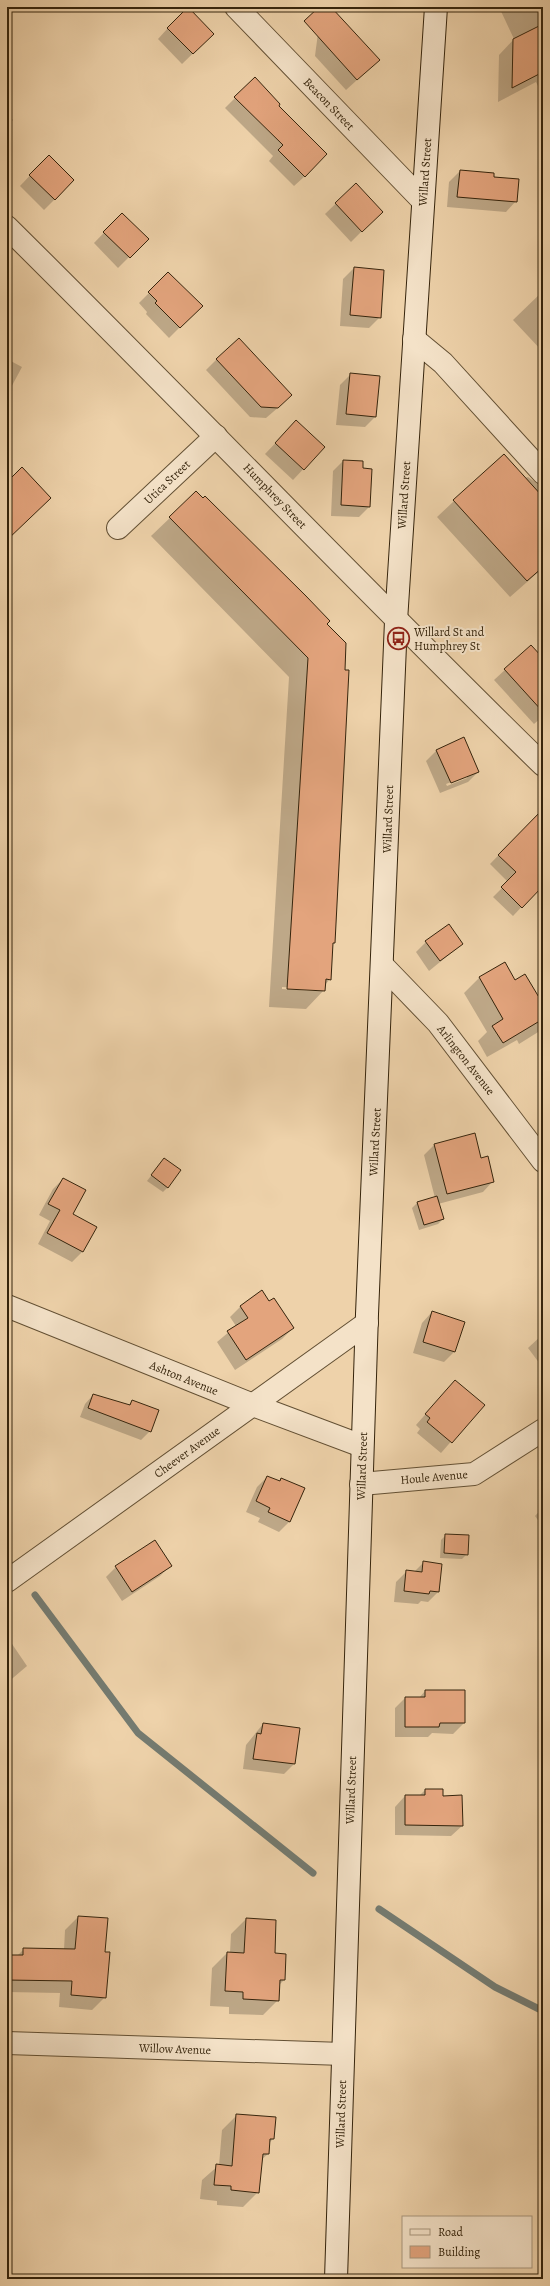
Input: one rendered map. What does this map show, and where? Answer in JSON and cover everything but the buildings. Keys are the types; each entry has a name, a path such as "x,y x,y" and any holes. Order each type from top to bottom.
{"street":[{"name":"Beacon Street","path":"236,7 423,201"},
{"name":"Willard Street","path":"336,2279 362,1446 396,621 436,7"},
{"name":"Humphrey Street","path":"7,228 216,436 396,621 543,765"},
{"path":"414,339 443,364 543,473"},
{"name":"Utica Street","path":"118,528 216,436"},
{"name":"Arlington Avenue","path":"382,965 438,1023 543,1161"},
{"name":"Ashton Avenue","path":"7,1306 253,1405 362,1446"},
{"name":"Cheever Avenue","path":"7,1581 367,1323"},
{"name":"Houle Avenue","path":"361,1484 474,1474 543,1430"},
{"name":"Willow Avenue","path":"7,2043 343,2054"}],"waterway":[{"path":"35,1595 138,1733 313,1873"},
{"path":"379,1909 495,1987 543,2011"}],"place":[{"name":"Willard St and Humphrey St","path":"398,639"}]}
